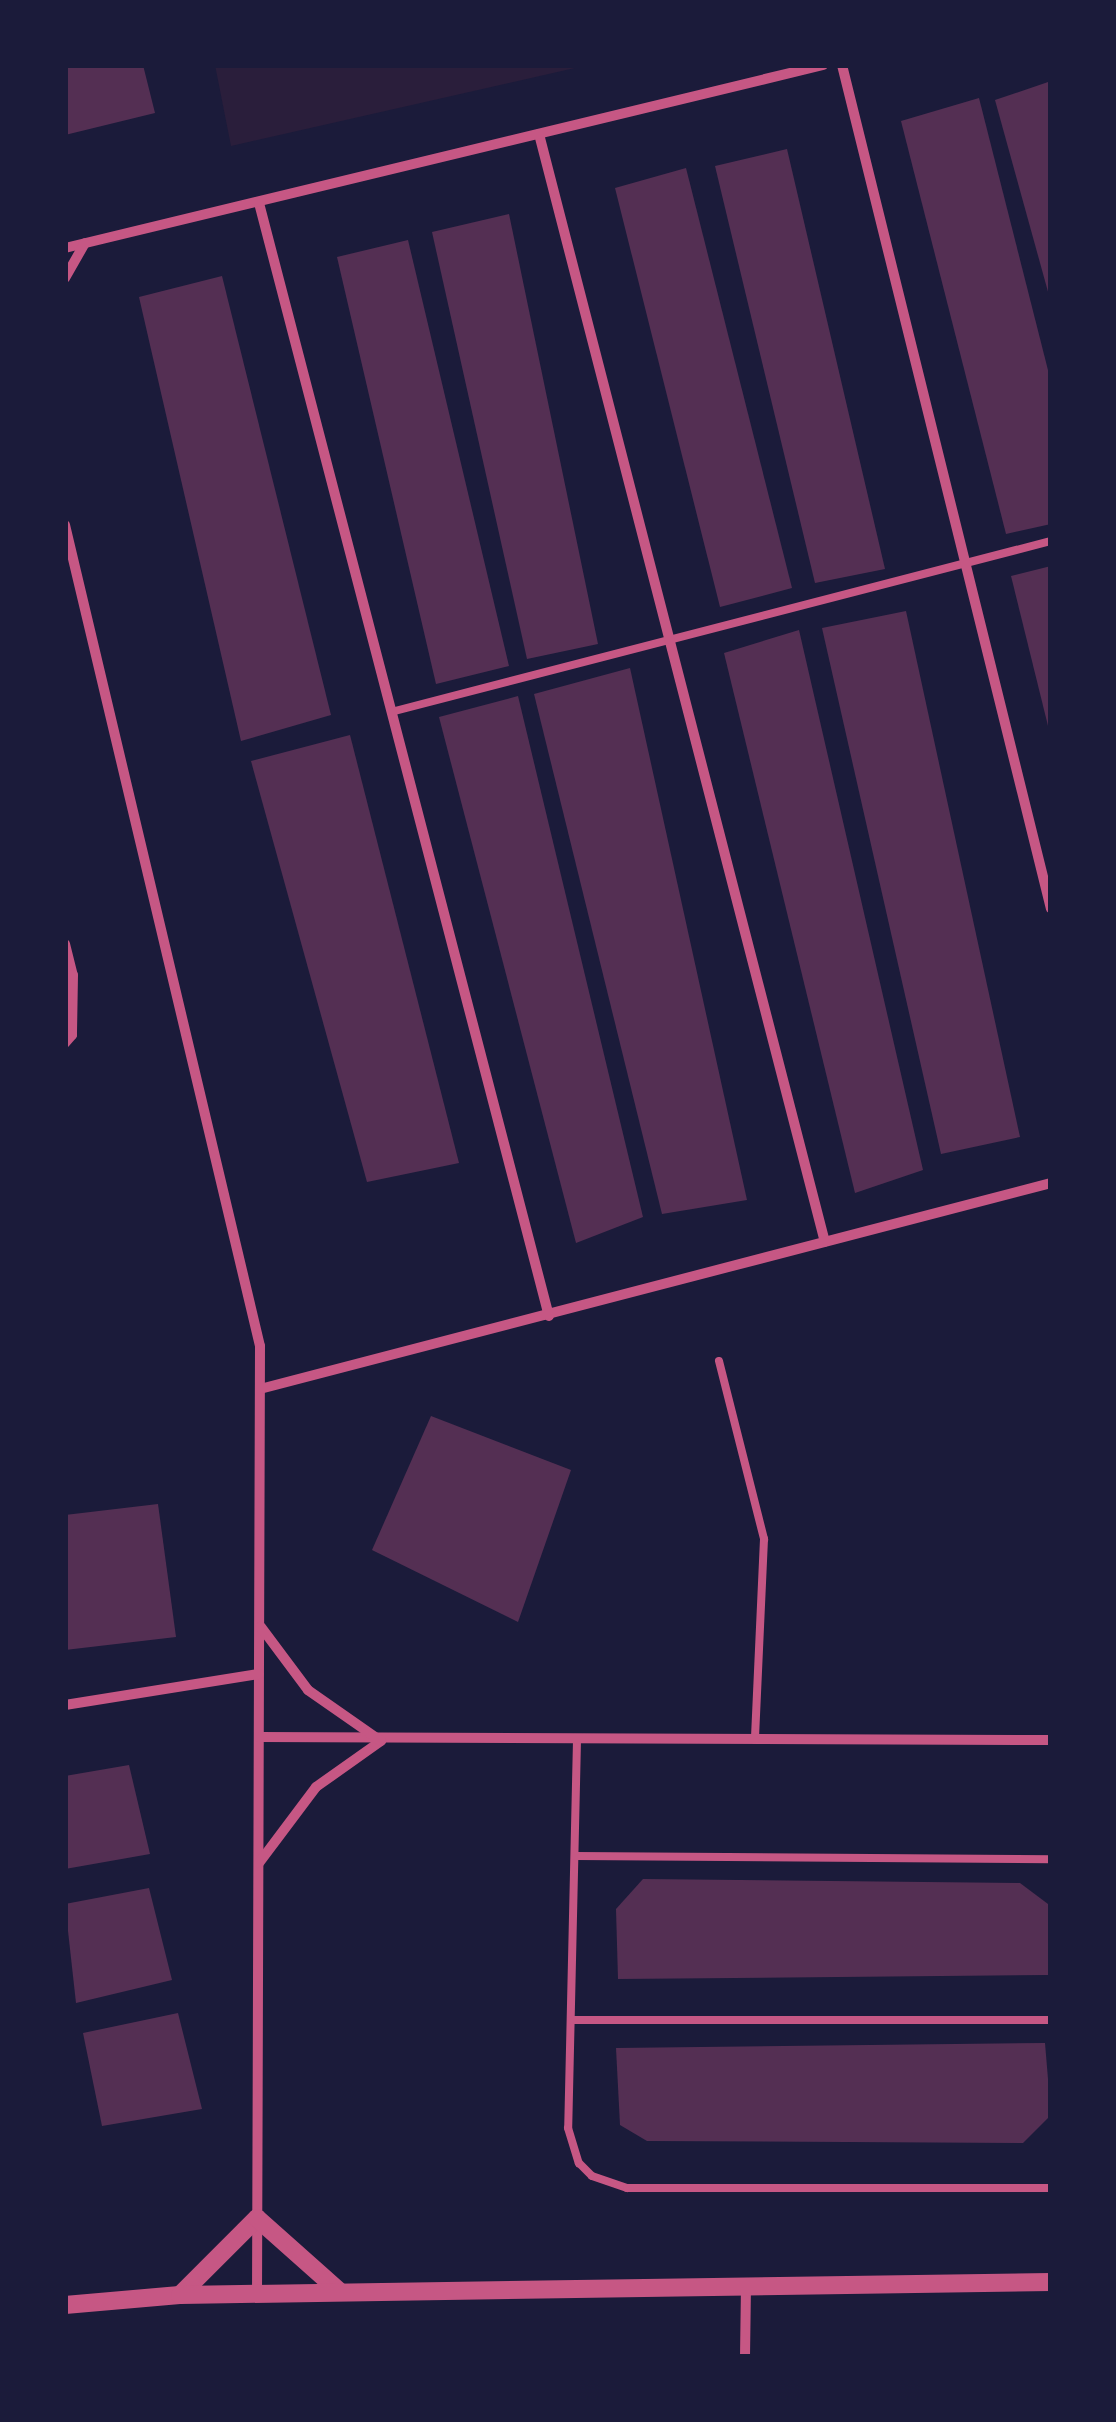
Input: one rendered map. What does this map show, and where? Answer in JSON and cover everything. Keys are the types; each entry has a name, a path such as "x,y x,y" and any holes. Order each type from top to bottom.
{"street":[{"path":"65,248 823,65"},
{"path":"842,65 1051,909"},
{"path":"539,134 825,1242"},
{"path":"259,203 549,1316"},
{"path":"65,278 85,244"},
{"path":"65,525 260,1346 258,2294"},
{"path":"65,944 73,975 72,1035 65,1043"},
{"path":"260,1389 1051,1183"},
{"path":"259,1625 308,1690 381,1740"},
{"path":"65,1705 259,1674"},
{"path":"259,1737 1051,1740"},
{"path":"259,1864 316,1788 381,1740"},
{"path":"258,2218 340,2292"},
{"path":"180,2295 258,2218"},
{"path":"65,2305 180,2295 1051,2282"},
{"path":"745,2357 746,2286"}],"lane":[{"path":"392,712 1051,541"},
{"path":"718,1360 764,1539 755,1740"},
{"path":"577,1740 571,2146 578,2163 608,2184 1051,2188"},
{"path":"574,1856 1051,1859"},
{"path":"571,2020 1051,2020"}],"shaded area":[{"path":"215,65 588,65 231,146"}],"building":[{"path":"65,65 143,65 155,113 65,135"},
{"path":"1051,81 1051,299 1050,299 995,100"},
{"path":"979,98 1051,382 1051,524 1006,534 901,121"},
{"path":"787,149 885,569 815,583 715,166"},
{"path":"686,168 792,588 720,607 615,188"},
{"path":"509,214 598,644 527,659 432,232"},
{"path":"408,240 509,666 436,684 337,257"},
{"path":"222,276 331,715 241,741 139,297"},
{"path":"1051,566 1051,734 1050,734 1011,576"},
{"path":"906,611 1020,1137 941,1154 822,628"},
{"path":"799,630 923,1170 855,1193 724,653"},
{"path":"630,668 747,1200 662,1214 534,694"},
{"path":"518,696 643,1217 576,1243 439,717"},
{"path":"350,735 459,1163 367,1182 251,761"},
{"path":"431,1416 571,1470 518,1622 372,1550"},
{"path":"158,1504 176,1637 65,1650 65,1515"},
{"path":"129,1765 150,1854 65,1869 65,1776"},
{"path":"643,1879 1020,1883 1048,1904 1048,1975 618,1979 616,1909"},
{"path":"149,1888 172,1980 76,2003 65,1904"},
{"path":"178,2013 202,2109 102,2126 83,2033"},
{"path":"1045,2043 1051,2115 1023,2143 647,2141 620,2125 616,2048"}]}
